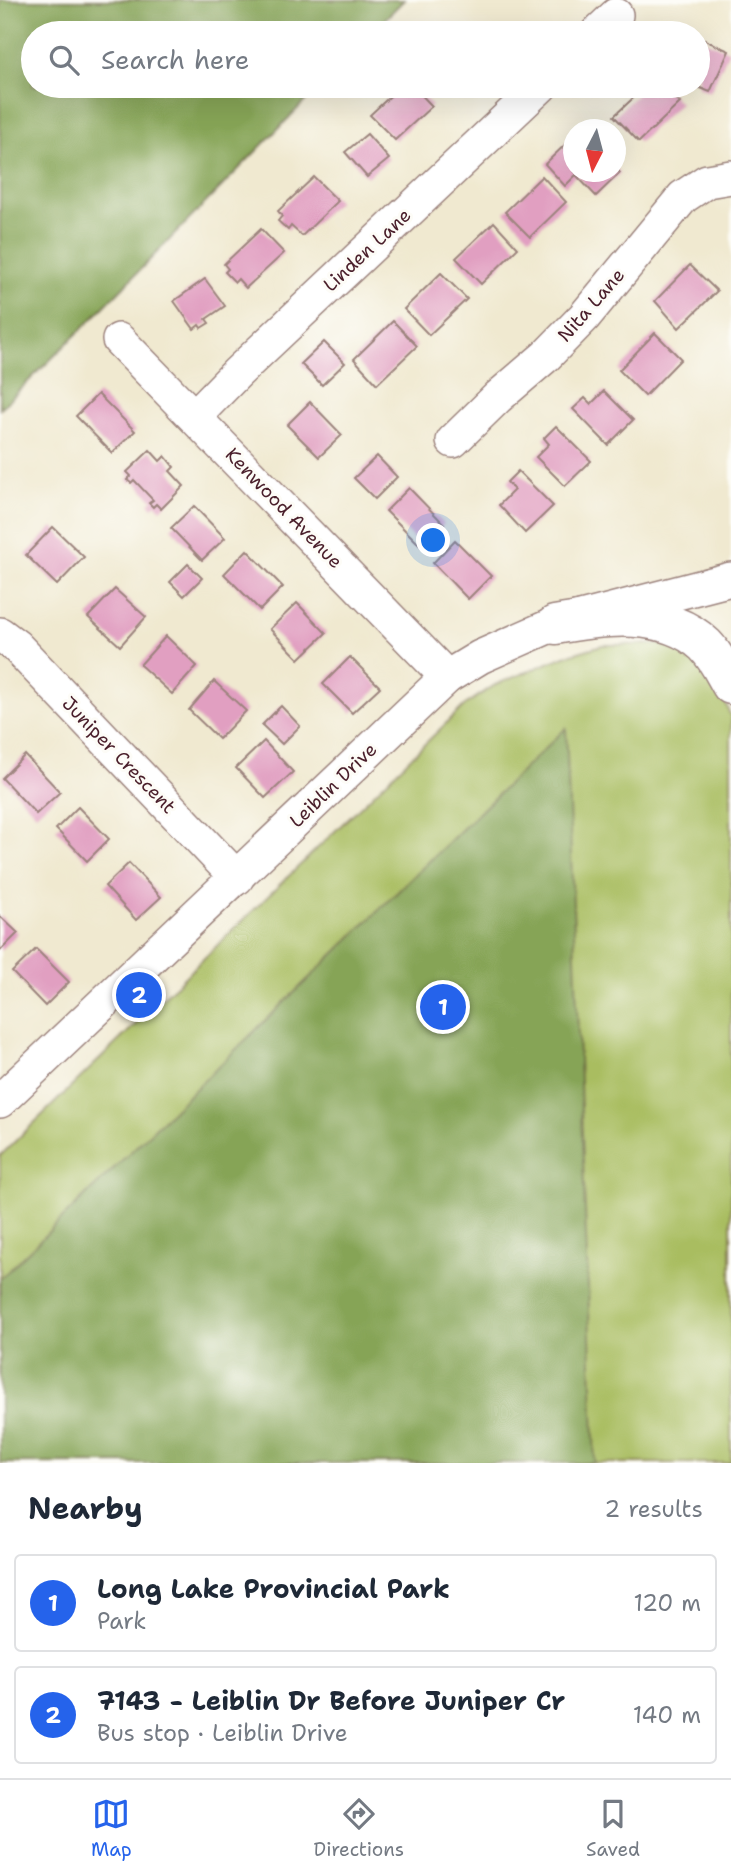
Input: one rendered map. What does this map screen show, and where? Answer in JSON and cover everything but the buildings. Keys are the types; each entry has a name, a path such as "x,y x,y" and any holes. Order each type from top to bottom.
{"main road":[{"path":"555,625 591,618 627,618 653,620 675,626 706,646 731,685"}],"street":[{"name":"Linden Lane","path":"195,416 237,373 528,98"},
{"name":"Nita Lane","path":"453,441 498,397 546,356 584,317 683,197 707,181 731,177"},
{"name":"Kenwood Avenue","path":"119,340 447,677"},
{"name":"Leiblin Drive","path":"6,1082 237,878 447,677 480,657 555,625 731,579"},
{"name":"Juniper Crescent","path":"0,634 16,646 237,878"}],"green space":[{"path":"0,0 404,0 383,21 21,21 21,98 308,98 0,409"},
{"path":"676,644 715,674 731,718 731,1463 0,1463 0,1156 465,705 495,685 565,656 602,645"},
{"path":"566,728 595,1463 0,1463 0,1279"}],"place":[{"name":"7143 - Leiblin Dr Before Juniper Cr","path":"139,995"},
{"name":"Long Lake Provincial Park","path":"443,1007"}]}
